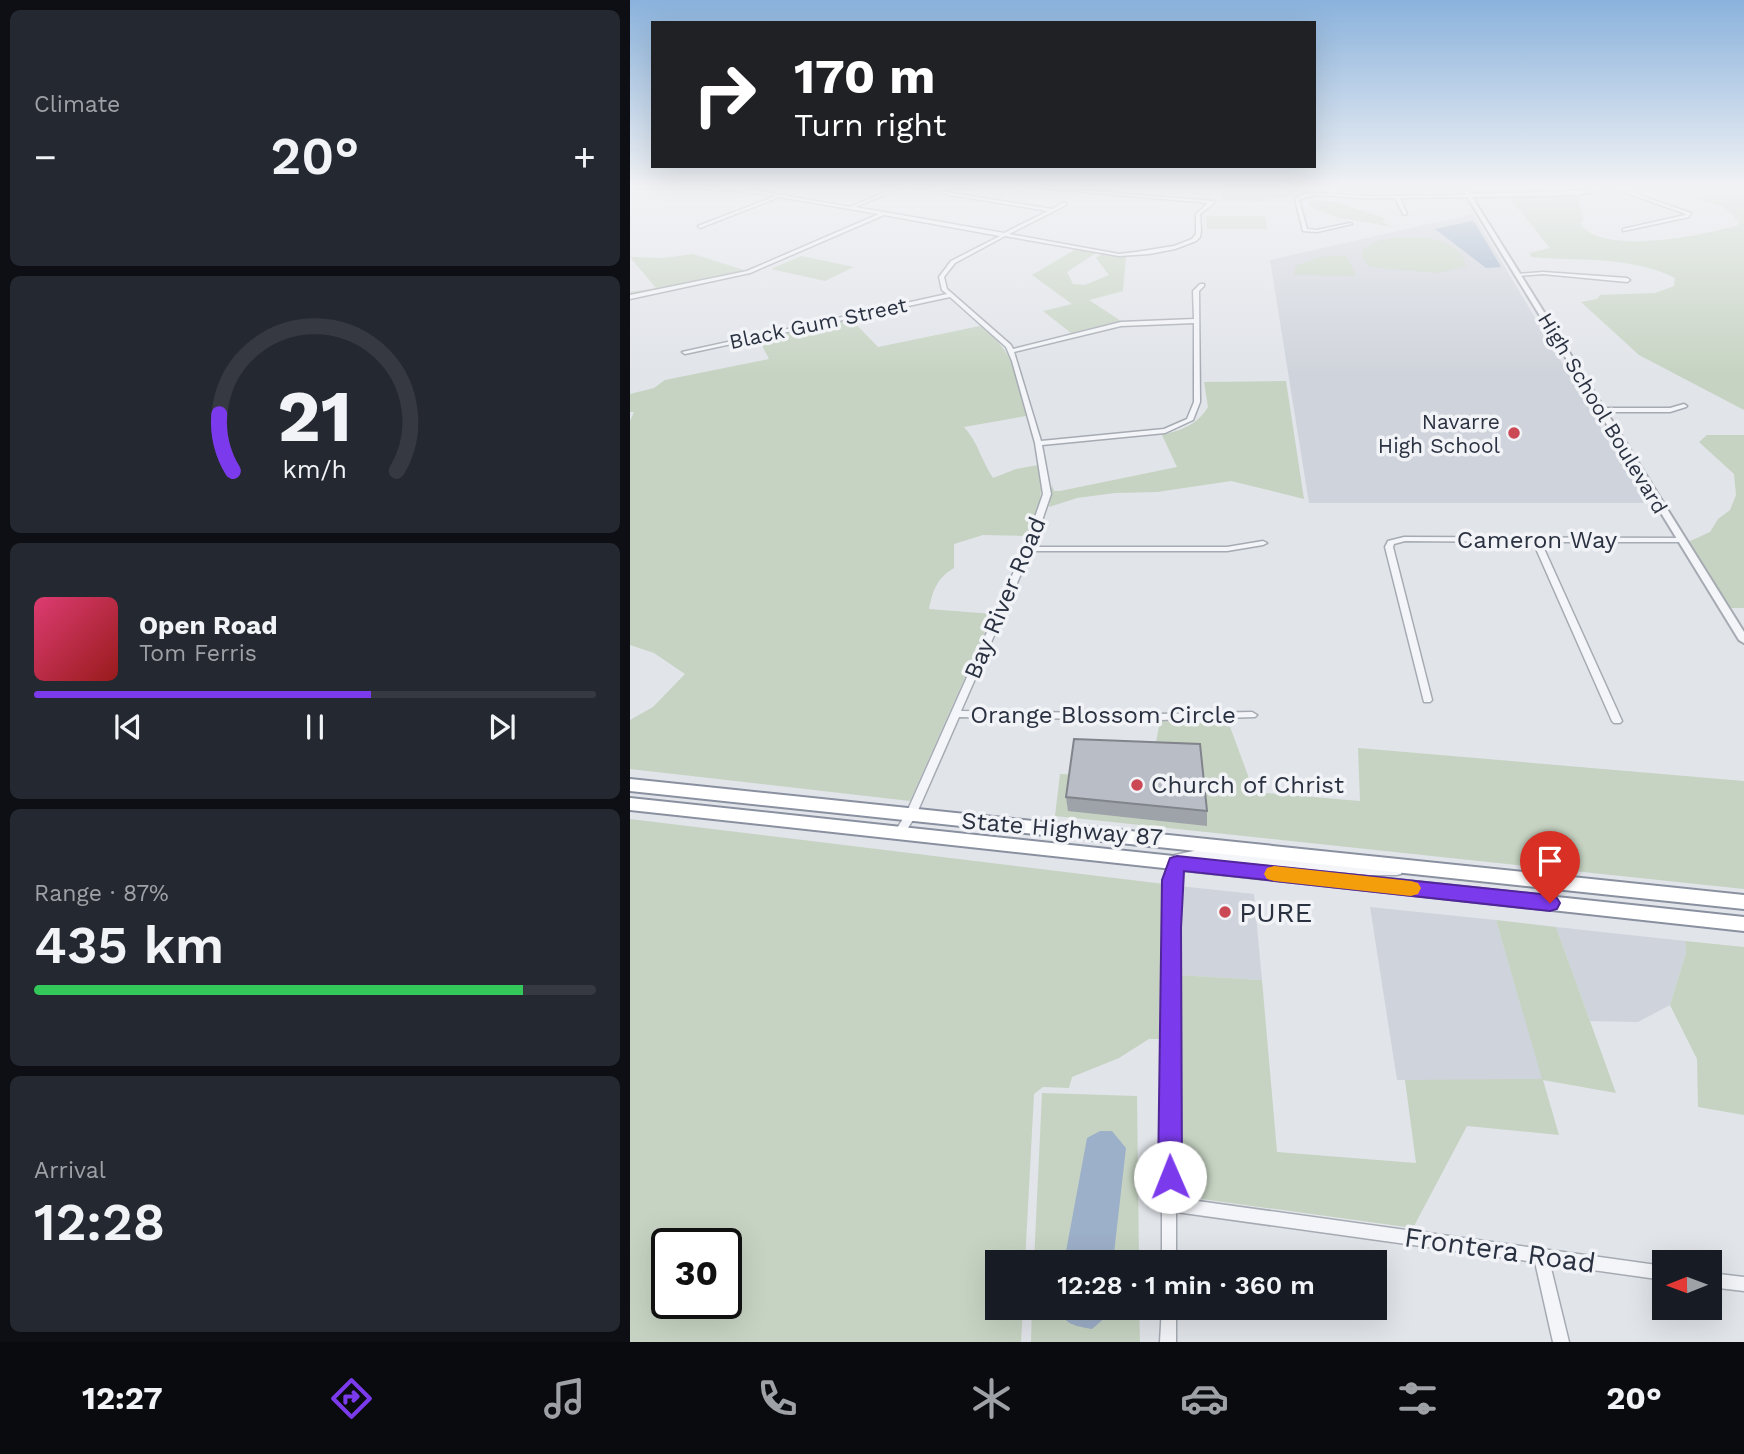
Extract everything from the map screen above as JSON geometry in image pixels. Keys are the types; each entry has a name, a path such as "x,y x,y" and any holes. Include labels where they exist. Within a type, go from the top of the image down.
{"highway":[{"name":"State Highway 87","path":"630,785 1159,838 1744,902"},
{"path":"630,804 1744,924"}],"street":[{"path":"630,297 748,272 800,250"},
{"path":"976,250 944,270 942,284 1011,351 1121,324 1195,321"},
{"path":"1082,250 1110,255 1132,255 1156,250"},
{"name":"High School Boulevard","path":"1502,250 1744,640"},
{"path":"1518,275 1543,273 1627,280"},
{"path":"1038,443 1166,431 1190,421 1197,402 1196,291 1202,285"},
{"name":"Black Gum Street","path":"684,352 951,295"},
{"name":"Bay River Road","path":"899,833 911,815 1028,549 1047,494 1038,443 1011,351"},
{"path":"1602,410 1670,410 1684,407"},
{"name":"Cameron Way","path":"1427,700 1389,547 1393,542 1404,539 1681,540"},
{"path":"1536,540 1617,721"},
{"path":"1028,549 1227,549 1262,543"},
{"name":"Orange Blossom Circle","path":"955,714 1158,717 1252,715"},
{"path":"1169,1250 1172,880 1179,858 1198,854 1369,871 1449,871"},
{"name":"Frontera Road","path":"1170,1204 1652,1271"},
{"path":"1541,1256 1561,1342"},
{"path":"1722,1281 1744,1284"},
{"path":"1168,1342 1169,1320"}],"shaded area":[{"path":"1316,250 1494,250 1646,503 1309,503 1270,260"},
{"path":"1179,886 1254,894 1262,980 1178,975"},
{"path":"1370,907 1496,920 1543,1080 1397,1080"},
{"path":"1556,927 1685,941 1686,953 1670,1005 1638,1022 1590,1021"}],"green space":[{"path":"1075,250 1096,253 1067,272 1073,284 1085,285 1109,275 1096,258 1102,254 1126,256 1123,291 1089,300 1121,321 1071,333 1043,311 1072,304 1032,275"},
{"path":"1364,250 1456,250 1466,266 1438,273 1370,267 1363,259"},
{"path":"1543,250 1744,250 1744,410 1639,355 1581,302 1597,299 1600,295 1655,293 1674,286 1675,278 1641,266 1531,257 1530,253"},
{"path":"693,254 744,270 706,281 630,296 630,292 656,288 630,257 663,258"},
{"path":"1346,255 1356,276 1294,275 1295,266 1320,257"},
{"path":"801,256 854,267 825,281 771,269"},
{"path":"850,318 878,347 980,326 1008,356 1026,416 964,427 993,478 1016,469 1038,465 1040,476 1040,501 1027,536 983,535 954,544 954,568 943,576 934,590 929,609 993,614 910,801 630,769 630,720 653,707 685,674 654,653 630,645 630,421 634,412 630,412 630,394 654,388 665,380 769,359 758,338"},
{"path":"1286,381 1304,499 1231,481 1157,492 1115,493 1077,498 1049,507 1052,485 1054,491 1060,491 1177,467 1162,435 1188,426 1204,413 1208,407 1204,382"},
{"path":"1707,435 1744,435 1744,608 1729,608 1688,542 1710,532 1718,519 1730,510 1736,495 1734,474 1699,442"},
{"path":"1160,721 1229,724 1254,792 1360,801 1358,748 1744,781 1744,889 1055,816 1060,774 1149,778"},
{"path":"630,819 1164,884 1160,1039 1149,1039 1119,1058 1072,1077 1069,1088 1043,1087 1034,1094 1026,1250 985,1250 985,1320 1022,1320 1021,1342 630,1342"},
{"path":"1496,920 1556,927 1616,1093 1543,1080 1559,1135 1467,1126 1413,1228 1180,1196 1178,975 1262,980 1277,1152 1416,1163 1405,1080 1542,1079"},
{"path":"1685,941 1744,947 1744,1115 1698,1107 1697,1059 1670,1005 1686,953"},
{"path":"1042,1093 1137,1096 1139,1250 1035,1250"},
{"path":"1032,1320 1139,1320 1140,1342 1031,1342"}],"water":[{"path":"1462,250 1491,250 1501,267 1486,268"},
{"path":"1100,1131 1112,1131 1126,1148 1114,1250 1066,1250 1087,1138"},
{"path":"1066,1320 1102,1320 1092,1329"}],"building":[{"name":"Church of Christ","path":"1074,739 1200,744 1207,811 1066,797"}],"slow traffic":[{"path":"1274,874 1411,888"}],"place":[{"name":"Navarre High School","path":"1514,433"},
{"name":"Church of Christ","path":"1137,785"},
{"name":"PURE","path":"1225,912"}],"route":[{"path":"1170,1177 1168,1071 1172,880 1177,863 1550,903"}]}
